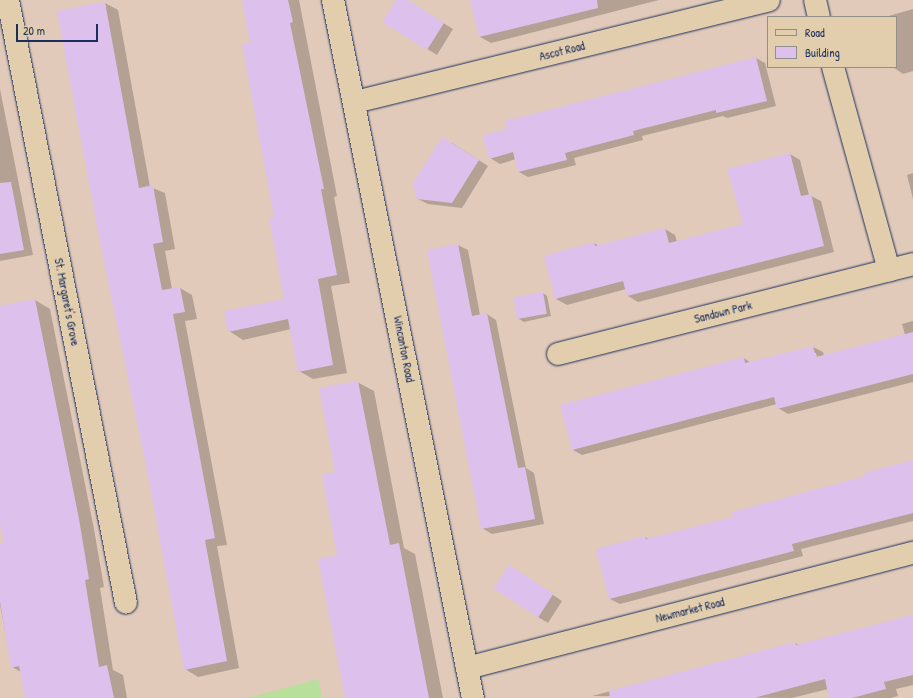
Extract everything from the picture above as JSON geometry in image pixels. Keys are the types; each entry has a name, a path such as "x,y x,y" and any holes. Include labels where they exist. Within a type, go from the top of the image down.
{"street":[{"name":"St. Margaret's Grove","path":"8,0 126,604"},
{"name":"Wincanton Road","path":"333,0 355,102 474,698"},
{"name":"Ascot Road","path":"355,102 769,0"},
{"path":"815,0 819,16"},
{"path":"833,68 889,270"},
{"name":"Sandown Park","path":"558,354 913,264"},
{"name":"Newmarket Road","path":"468,668 913,553"}],"green space":[{"path":"318,679 322,698 248,698"}],"building":[{"path":"242,0 288,0 293,22 290,23 324,189 321,189 337,275 318,279 333,365 298,372 288,319 228,332 224,311 284,299 269,218 274,217 242,44 250,43"},
{"path":"396,0 408,0 444,23 427,50 382,22"},
{"path":"470,0 597,0 598,8 479,37"},
{"path":"105,2 139,188 153,185 163,242 153,244 162,290 180,287 185,312 173,314 215,538 205,540 227,661 184,670 147,470 101,247 57,11"},
{"path":"756,57 767,101 716,113 716,110 633,131 634,135 565,153 567,160 518,172 513,152 489,159 483,135 507,129 505,121"},
{"path":"442,137 479,160 452,203 417,199 413,183"},
{"path":"790,153 801,196 811,194 824,246 627,296 623,281 555,299 544,256 594,242 595,246 665,228 669,243 743,224 727,169"},
{"path":"11,182 24,250 0,254 0,183"},
{"path":"458,244 472,316 487,313 518,468 525,467 535,519 481,529 427,250"},
{"path":"543,292 547,314 517,319 513,297"},
{"path":"35,299 79,519 89,579 85,580 99,667 107,665 114,698 25,698 19,666 11,668 0,602 0,544 4,543 0,524 0,306"},
{"path":"913,332 913,374 777,409 774,397 572,450 560,405 744,357 745,363 813,346 816,357"},
{"path":"358,381 390,545 399,543 429,698 345,698 318,559 337,555 322,475 335,472 319,388"},
{"path":"913,460 913,513 792,544 794,551 609,599 596,549 645,536 646,539 733,517 732,512 865,476 864,473"},
{"path":"509,565 553,594 538,617 494,588"},
{"path":"913,615 913,675 884,682 886,689 852,698 829,698 825,679 754,698 610,698 609,691 795,642 796,645"}]}
